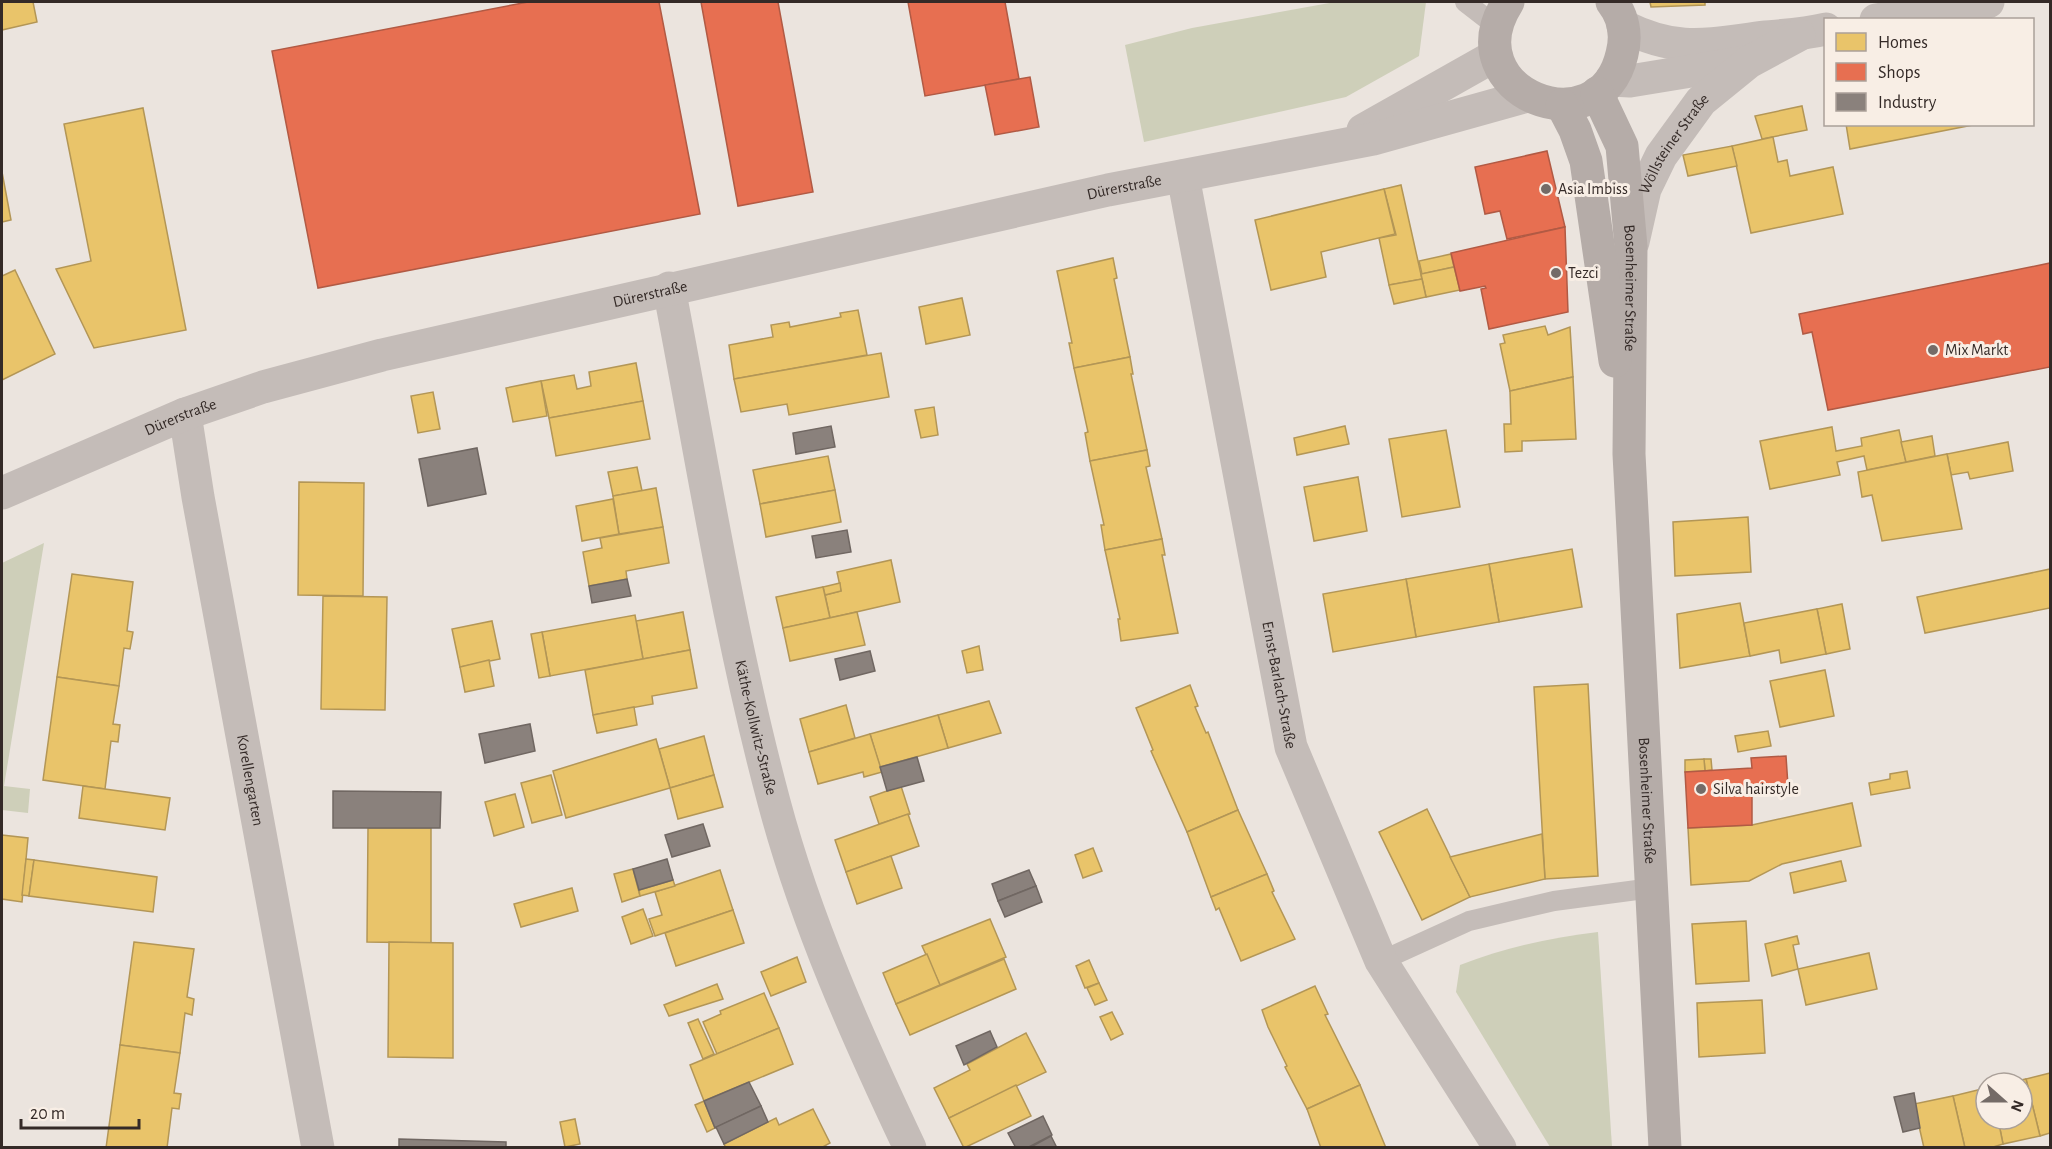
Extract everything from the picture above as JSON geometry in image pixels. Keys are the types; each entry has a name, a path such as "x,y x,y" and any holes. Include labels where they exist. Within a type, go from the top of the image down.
{"street":[{"path":"1888,18 1988,2"},
{"path":"1500,28 1503,71 1527,96 1544,103 1562,105 1580,101 1604,86 1620,63 1624,45 1617,14"},
{"name":"Wöllsteiner Straße","path":"1617,14 1660,42 1697,46 1812,32"},
{"name":"Dürerstraße","path":"1314,150 1371,127 1500,28"},
{"name":"Wöllsteiner Straße","path":"1631,247 1645,189 1661,156 1701,101 1749,62 1812,32"},
{"name":"Wöllsteiner Straße","path":"1604,86 1749,62"},
{"name":"Bosenheimer Straße","path":"1604,86 1622,146 1631,247 1629,454 1665,1148"},
{"name":"Dürerstraße","path":"2,493 185,414 263,387 382,355 1108,190 1430,125 1527,96"},
{"name":"Bosenheimer Straße","path":"1562,105 1575,130 1586,161 1629,454"},
{"name":"Ernst-Barlach-Straße","path":"1183,176 1291,747 1380,961 1500,1148"},
{"name":"Käthe-Kollwitz-Straße","path":"669,288 749,697 775,804 812,920 866,1056 910,1148"},
{"name":"Korellengarten","path":"185,414 198,497 318,1148"}],"lane":[{"path":"1465,2 1500,28"},
{"path":"1380,961 1469,921 1554,901 1653,888"}],"green space":[{"path":"1335,2 1426,2 1419,56 1346,97 1144,142 1125,45 1192,28"},
{"path":"44,543 4,786 30,789 28,813 2,810 2,563"},
{"path":"1598,932 1612,1147 1550,1147 1456,992 1460,965 1528,944"}],"building: Homes":[{"path":"2,2 33,2 37,22 2,30"},
{"path":"1650,2 1705,2 1705,5 1651,7"},
{"path":"1802,106 1807,130 1762,139 1755,116"},
{"path":"143,108 186,330 94,348 56,269 91,261 64,124"},
{"path":"1846,126 1968,126 1850,149"},
{"path":"1773,137 1778,162 1787,160 1790,176 1833,167 1843,214 1751,233 1732,146"},
{"path":"1732,146 1737,166 1688,176 1683,155"},
{"path":"2,172 11,220 2,222"},
{"path":"1401,185 1422,279 1389,285 1379,238 1396,235 1384,189"},
{"path":"1384,189 1395,234 1321,252 1326,277 1271,290 1255,220"},
{"path":"1451,254 1454,267 1422,274 1419,261"},
{"path":"1113,258 1117,278 1114,279 1130,357 1074,368 1069,343 1072,343 1057,271"},
{"path":"1454,267 1460,290 1426,297 1421,274"},
{"path":"15,270 55,354 2,380 2,276"},
{"path":"1422,279 1426,297 1394,304 1389,285"},
{"path":"962,298 970,335 926,344 919,307"},
{"path":"858,310 867,355 734,379 729,345 773,337 771,325 789,322 790,327 841,317 840,313"},
{"path":"1545,326 1548,335 1570,327 1573,377 1510,391 1500,344 1505,343 1503,335"},
{"path":"881,353 889,397 789,415 787,404 741,412 734,379"},
{"path":"1130,357 1133,374 1131,374 1147,450 1090,461 1085,433 1088,432 1074,368"},
{"path":"636,363 643,401 549,418 541,381 574,375 577,389 591,386 589,372"},
{"path":"1573,377 1576,439 1522,441 1522,451 1505,452 1504,424 1511,424 1510,391"},
{"path":"541,381 547,416 513,422 506,388"},
{"path":"433,392 440,429 418,433 411,396"},
{"path":"643,401 650,439 556,456 549,418"},
{"path":"934,407 938,435 921,438 915,410"},
{"path":"1345,426 1349,444 1297,455 1294,438"},
{"path":"1832,427 1836,451 1862,446 1861,438 1899,430 1906,462 1867,470 1864,456 1837,462 1840,475 1770,489 1760,441"},
{"path":"1446,430 1460,507 1402,517 1389,439"},
{"path":"1932,436 1935,456 1906,462 1901,442"},
{"path":"2008,442 2013,471 1970,479 1968,472 1951,475 1947,454"},
{"path":"1147,450 1150,466 1146,467 1162,539 1105,550 1101,525 1104,525 1090,461"},
{"path":"1947,454 1962,529 1882,541 1872,495 1862,497 1858,472"},
{"path":"828,456 835,490 760,504 753,470"},
{"path":"637,467 642,491 613,496 608,472"},
{"path":"1358,477 1367,531 1314,541 1304,487"},
{"path":"299,482 364,483 363,596 298,595"},
{"path":"656,488 663,527 619,534 613,496"},
{"path":"835,490 841,522 766,537 760,504"},
{"path":"613,499 619,534 582,541 576,506"},
{"path":"1748,517 1751,572 1675,576 1673,522"},
{"path":"663,527 669,563 626,571 627,579 589,586 583,552 602,548 600,538"},
{"path":"1162,539 1165,555 1162,555 1178,633 1121,641 1118,619 1120,619 1105,550"},
{"path":"1572,549 1582,607 1499,622 1489,564"},
{"path":"891,560 900,602 830,618 825,595 841,591 837,572"},
{"path":"1489,564 1499,622 1416,637 1406,579"},
{"path":"2050,569 2050,608 1925,633 1917,597"},
{"path":"72,574 133,582 127,631 133,632 130,649 124,648 119,686 57,677"},
{"path":"1406,579 1416,637 1333,652 1323,594"},
{"path":"840,583 841,591 825,595 823,587"},
{"path":"823,587 830,618 783,628 776,597"},
{"path":"323,596 387,597 385,710 321,709"},
{"path":"1740,603 1750,656 1680,668 1677,614"},
{"path":"1842,604 1850,649 1826,654 1817,609"},
{"path":"1817,609 1826,654 1781,663 1779,650 1750,656 1744,623"},
{"path":"683,612 690,650 643,659 636,621"},
{"path":"857,612 865,645 790,661 783,628"},
{"path":"635,615 643,659 550,676 542,632"},
{"path":"492,621 500,659 460,667 452,629"},
{"path":"542,632 550,676 539,678 531,634"},
{"path":"979,646 983,670 967,673 962,651"},
{"path":"690,650 697,688 652,696 653,704 593,715 585,670"},
{"path":"489,660 494,686 465,692 460,667"},
{"path":"1825,670 1834,716 1780,727 1770,681"},
{"path":"57,677 119,686 113,724 120,725 118,742 111,741 105,789 43,780"},
{"path":"1588,684 1598,876 1545,879 1534,687"},
{"path":"1190,685 1198,706 1195,707 1206,733 1208,732 1238,810 1187,832 1151,751 1153,750 1136,708"},
{"path":"989,701 1001,733 948,748 938,715"},
{"path":"846,705 855,738 809,752 800,719"},
{"path":"634,707 637,725 597,733 593,715"},
{"path":"938,715 948,748 880,767 870,734"},
{"path":"1768,731 1771,746 1738,752 1735,736"},
{"path":"870,734 882,772 864,777 863,772 818,784 809,752"},
{"path":"704,736 714,775 670,788 659,749"},
{"path":"656,739 670,788 566,818 553,771"},
{"path":"1704,759 1711,759 1712,770 1705,771"},
{"path":"1704,759 1705,771 1685,772 1685,760"},
{"path":"1907,771 1910,788 1871,795 1869,783 1890,779 1890,774"},
{"path":"551,775 562,815 532,823 521,783"},
{"path":"714,775 723,807 678,819 670,788"},
{"path":"83,786 170,798 165,830 79,818"},
{"path":"901,786 910,814 879,824 870,797"},
{"path":"515,794 524,827 494,836 485,802"},
{"path":"1852,803 1861,846 1782,864 1749,881 1691,885 1688,828 1752,825"},
{"path":"1427,809 1470,897 1422,920 1379,832"},
{"path":"1238,810 1267,874 1211,897 1187,832"},
{"path":"908,814 919,846 846,872 835,840"},
{"path":"368,828 431,828 431,943 367,942"},
{"path":"1542,834 1545,879 1470,897 1450,857"},
{"path":"2,835 28,838 22,902 2,899"},
{"path":"1093,848 1102,871 1083,878 1075,855"},
{"path":"891,856 902,888 857,904 846,872"},
{"path":"26,859 34,860 29,896 22,895"},
{"path":"34,860 157,877 153,912 29,896"},
{"path":"1841,861 1846,881 1794,893 1790,873"},
{"path":"633,869 640,896 622,902 614,874"},
{"path":"720,870 733,910 655,936 649,919 662,915 655,892"},
{"path":"1267,874 1274,891 1272,892 1295,939 1241,961 1219,908 1216,910 1211,897"},
{"path":"673,880 675,886 640,896 639,890"},
{"path":"572,888 578,911 521,927 514,904"},
{"path":"643,909 653,936 631,944 622,917"},
{"path":"733,910 744,943 676,966 665,933"},
{"path":"990,919 1006,957 940,985 922,946"},
{"path":"1746,921 1749,981 1696,984 1692,924"},
{"path":"1797,936 1799,944 1793,945 1798,969 1772,976 1765,944"},
{"path":"134,942 194,949 187,997 194,999 192,1015 185,1013 180,1053 120,1045"},
{"path":"389,942 453,943 453,1058 388,1057"},
{"path":"1869,953 1877,989 1806,1005 1798,969"},
{"path":"927,954 940,985 896,1004 883,973"},
{"path":"797,957 806,982 771,996 761,972"},
{"path":"1004,959 1016,989 910,1035 896,1004"},
{"path":"1089,960 1099,983 1085,988 1076,966"},
{"path":"1099,983 1107,1000 1095,1005 1087,988"},
{"path":"717,984 723,999 669,1016 664,1005"},
{"path":"1315,986 1328,1014 1325,1015 1360,1085 1307,1109 1285,1067 1287,1066 1262,1010"},
{"path":"764,993 779,1028 717,1054 703,1022 721,1014 720,1011"},
{"path":"1762,1000 1765,1053 1699,1057 1697,1003"},
{"path":"1112,1012 1123,1034 1111,1040 1100,1017"},
{"path":"698,1019 714,1054 703,1059 688,1023"},
{"path":"779,1028 793,1064 704,1101 690,1065"},
{"path":"1026,1033 1046,1072 949,1118 934,1088 970,1070 967,1064"},
{"path":"120,1045 180,1053 174,1093 181,1094 179,1109 172,1108 167,1148 106,1148"},
{"path":"2050,1073 2050,1133 2040,1136 2034,1112 2034,1077"},
{"path":"1016,1085 1031,1116 964,1148 949,1118"},
{"path":"1360,1085 1386,1148 1321,1148 1307,1109"},
{"path":"1974,1091 1974,1131 2000,1131 2003,1144 1990,1148 1965,1148 1953,1096"},
{"path":"1953,1096 1965,1148 1924,1148 1914,1104"},
{"path":"704,1101 715,1128 707,1132 695,1105"},
{"path":"813,1109 830,1143 821,1148 726,1148 724,1144 776,1118 779,1125"},
{"path":"2034,1112 2040,1136 2003,1144 2000,1131 2034,1131"},
{"path":"575,1119 580,1144 565,1147 560,1122"}],"building: Shops":[{"path":"528,2 659,2 700,214 318,288 272,51"},
{"path":"701,2 778,2 813,192 738,206"},
{"path":"908,2 1005,2 1019,79 925,96"},
{"path":"1030,77 1039,127 995,135 985,85"},
{"path":"1547,151 1565,227 1507,239 1500,211 1485,214 1475,167"},
{"path":"1565,227 1568,312 1489,329 1481,289 1486,288 1485,286 1460,291 1451,253"},
{"name":"Mix Markt","path":"2050,263 2050,367 1828,410 1812,332 1803,334 1799,314"},
{"path":"1786,756 1788,786 1752,788 1752,825 1688,828 1685,772 1752,768 1751,758"}],"building: Industry":[{"path":"831,426 835,447 796,454 793,433"},
{"path":"477,448 486,494 428,506 419,459"},
{"path":"847,530 851,552 816,558 812,536"},
{"path":"627,579 631,596 592,603 589,586"},
{"path":"870,651 875,671 840,680 835,659"},
{"path":"530,724 535,751 485,763 479,734"},
{"path":"917,757 924,781 887,791 880,767"},
{"path":"333,791 441,792 440,828 333,828"},
{"path":"703,824 710,846 672,857 665,835"},
{"path":"667,859 673,880 639,890 633,869"},
{"path":"1029,870 1036,886 998,901 992,884"},
{"path":"1036,886 1042,902 1005,917 998,901"},
{"path":"990,1031 997,1047 964,1065 956,1046"},
{"path":"749,1082 761,1106 715,1128 704,1101"},
{"path":"1914,1093 1920,1128 1903,1132 1894,1097"},
{"path":"761,1106 768,1122 724,1144 716,1127"},
{"path":"1043,1116 1052,1135 1027,1148 1016,1148 1008,1133"},
{"path":"1051,1136 1057,1148 1029,1148"},
{"path":"399,1139 506,1142 506,1148 399,1148"}],"place":[{"name":"Asia Imbiss","path":"1546,189"},
{"name":"Tezci","path":"1556,273"},
{"name":"Mix Markt","path":"1933,350"},
{"name":"Silva hairstyle","path":"1701,789"}]}
